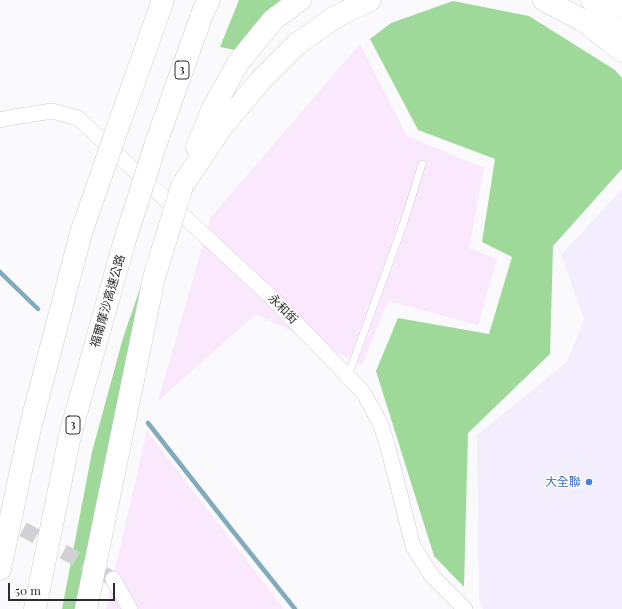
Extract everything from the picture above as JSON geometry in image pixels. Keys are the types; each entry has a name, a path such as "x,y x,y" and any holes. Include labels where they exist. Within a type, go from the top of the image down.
{"highway":[{"path":"0,569 30,428 81,233 163,0"},
{"name":"福爾摩沙高速公路","path":"35,609 70,435 124,244 157,140 200,20 209,0"},
{"path":"86,609 154,278 182,186 213,108 238,63 273,20 300,0"},
{"path":"182,186 221,128 261,80 296,45 335,17 370,0"},
{"path":"544,0 584,21 622,51"},
{"path":"592,0 622,33"},
{"path":"614,0 622,5"}],"street":[{"name":"永和街","path":"0,120 52,111 78,118 271,297 348,376 363,392 381,425 413,546 431,575 465,609"},
{"path":"113,579 130,609"}],"lane":[{"path":"348,376 398,237 422,164"}],"shaded area":[{"path":"360,44 407,136 484,168 469,248 497,259 478,325 388,301 362,365 256,314 158,401 211,217"},
{"name":"大全聯","path":"622,189 622,609 483,609 479,599 477,435 567,362 584,319 561,255"},
{"path":"147,431 284,609 106,609"}],"green space":[{"path":"239,0 287,0 240,51 220,47"},
{"path":"453,1 529,16 615,70 622,78 622,169 553,246 550,354 468,433 464,587 434,556 376,371 398,318 489,334 512,257 482,242 495,159 418,130 370,39 391,23"},
{"path":"158,236 75,609 62,609 92,452 123,338"}],"waterway":[{"path":"0,272 38,309"},
{"path":"148,423 295,609"}],"tunnel":[{"path":"3,518 113,579"}],"place":[{"name":"大全聯","path":"589,482"}]}
